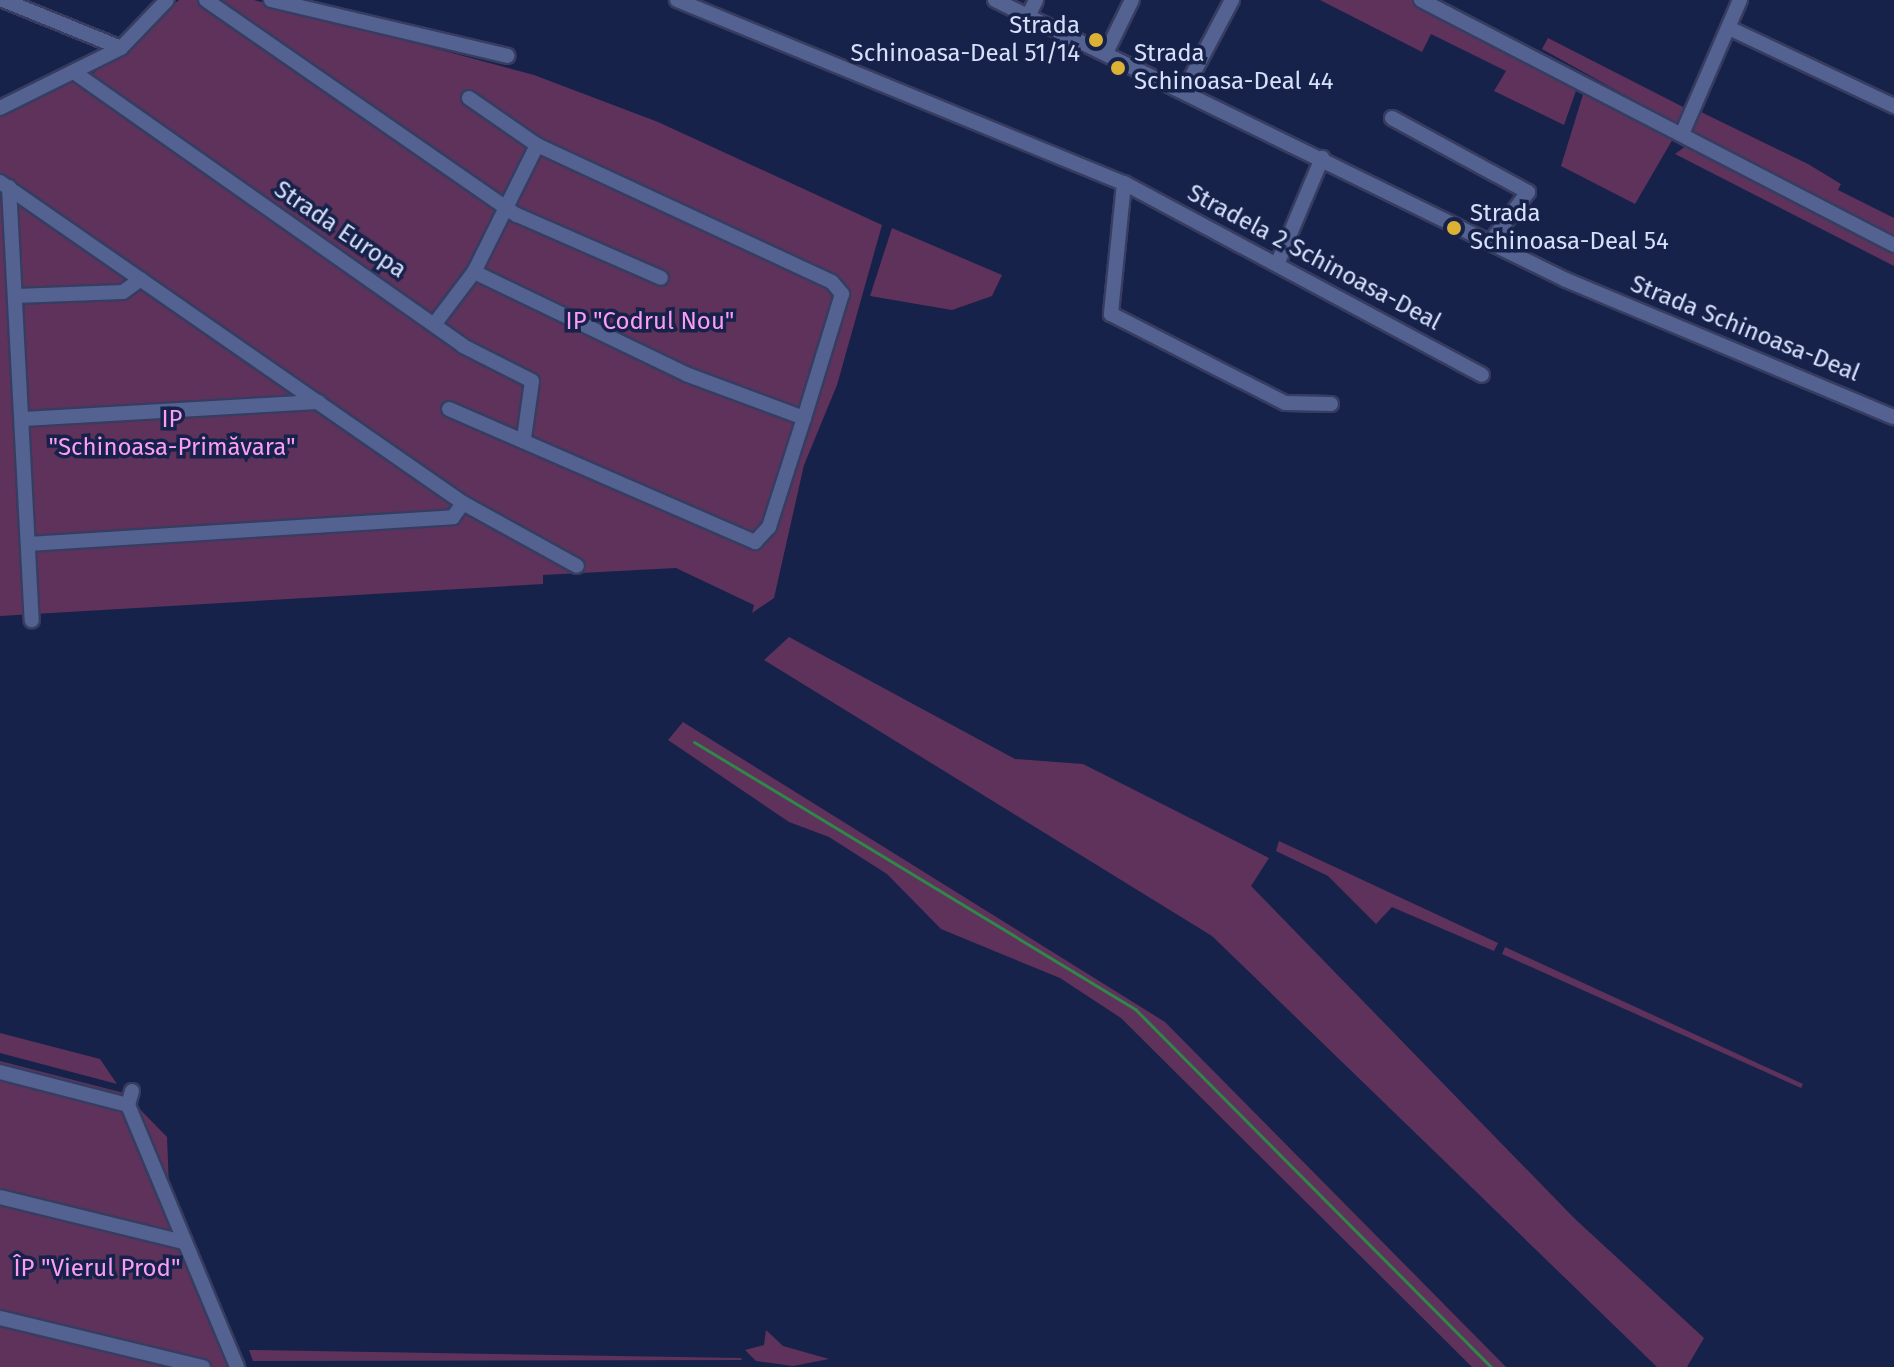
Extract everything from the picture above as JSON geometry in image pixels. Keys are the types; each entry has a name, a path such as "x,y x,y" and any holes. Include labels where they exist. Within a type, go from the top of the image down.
{"street":[{"path":"3,0 121,48"},
{"path":"0,108 78,75 121,48 167,0"},
{"path":"206,0 506,207 661,278"},
{"path":"271,0 507,56"},
{"name":"Stradela 2 Schinoasa-Deal","path":"677,0 1124,183 1279,260 1482,375"},
{"name":"Strada Schinoasa-Deal","path":"995,0 1492,240 1566,280 1894,417"},
{"path":"1028,16 1036,0"},
{"path":"1106,53 1132,0"},
{"path":"1184,91 1232,0"},
{"path":"1421,0 1894,245"},
{"path":"1682,134 1729,28 1737,1"},
{"path":"1729,28 1894,106"},
{"name":"Strada Europa","path":"78,75 436,322 463,346 532,381 524,438"},
{"path":"449,409 524,438 761,541 804,418 842,294 837,285 537,145 469,98"},
{"path":"1392,118 1528,192 1492,240"},
{"path":"436,322 474,272 537,145"},
{"path":"1279,260 1322,158"},
{"path":"1124,183 1111,314 1285,403 1331,404"},
{"path":"5,184 463,503 577,566"},
{"path":"5,184 15,296 32,620"},
{"path":"474,272 686,374 804,418"},
{"path":"15,296 123,292 141,279"},
{"path":"22,419 319,402"},
{"path":"28,544 453,517 463,503"},
{"path":"0,1072 130,1098 183,1242 237,1367"},
{"path":"0,1197 183,1242"},
{"path":"0,1318 203,1367"}],"green space":[{"path":"179,0 254,0 534,75 658,122 882,225 837,385 804,465 774,598 752,613 754,605 676,568 543,575 543,584 0,616 0,114 95,72"},
{"path":"1320,0 1412,0 1578,85 1564,125 1494,91 1506,71 1431,34 1422,52"},
{"path":"1548,38 1687,109 1684,119 1675,123 1542,49"},
{"path":"1585,88 1674,137 1635,204 1561,166"},
{"path":"1699,111 1808,164 1841,184 1838,190 1894,218 1894,236 1690,132"},
{"path":"1686,146 1894,250 1894,266 1675,154"},
{"path":"892,228 1002,275 992,296 952,310 870,296"},
{"path":"789,637 1015,759 1083,764 1269,858 1251,886 1574,1218 1704,1338 1687,1367 1657,1367 1212,936 764,660"},
{"path":"683,722 1165,1022 1506,1367 1472,1367 1121,1018 1060,978 941,929 887,874 829,837 789,822 668,740"},
{"path":"1279,841 1498,943 1494,951 1392,907 1376,924 1328,876 1276,851"},
{"path":"1505,947 1803,1084 1801,1088 1502,954"},
{"path":"0,1033 100,1059 117,1084 0,1053"},
{"name":"ÎP \"Vierul Prod\"","path":"0,1061 124,1093 167,1137 169,1187 244,1367 0,1367"},
{"path":"766,1330 783,1346 829,1359 793,1366 756,1361 745,1350 764,1345"},
{"path":"249,1350 741,1358 742,1360 253,1361"}],"waterway":[{"path":"694,742 1135,1009 1491,1367"}],"place":[{"name":"Strada Schinoasa-Deal 51/14","path":"1096,40"},
{"name":"Strada Schinoasa-Deal 44","path":"1118,68"},
{"name":"Strada Schinoasa-Deal 54","path":"1454,228"}],"park label":[{"name":"IP \"Codrul Nou\"","path":"650,322"},
{"name":"IP \"Schinoasa-Primăvara\"","path":"172,434"}]}
